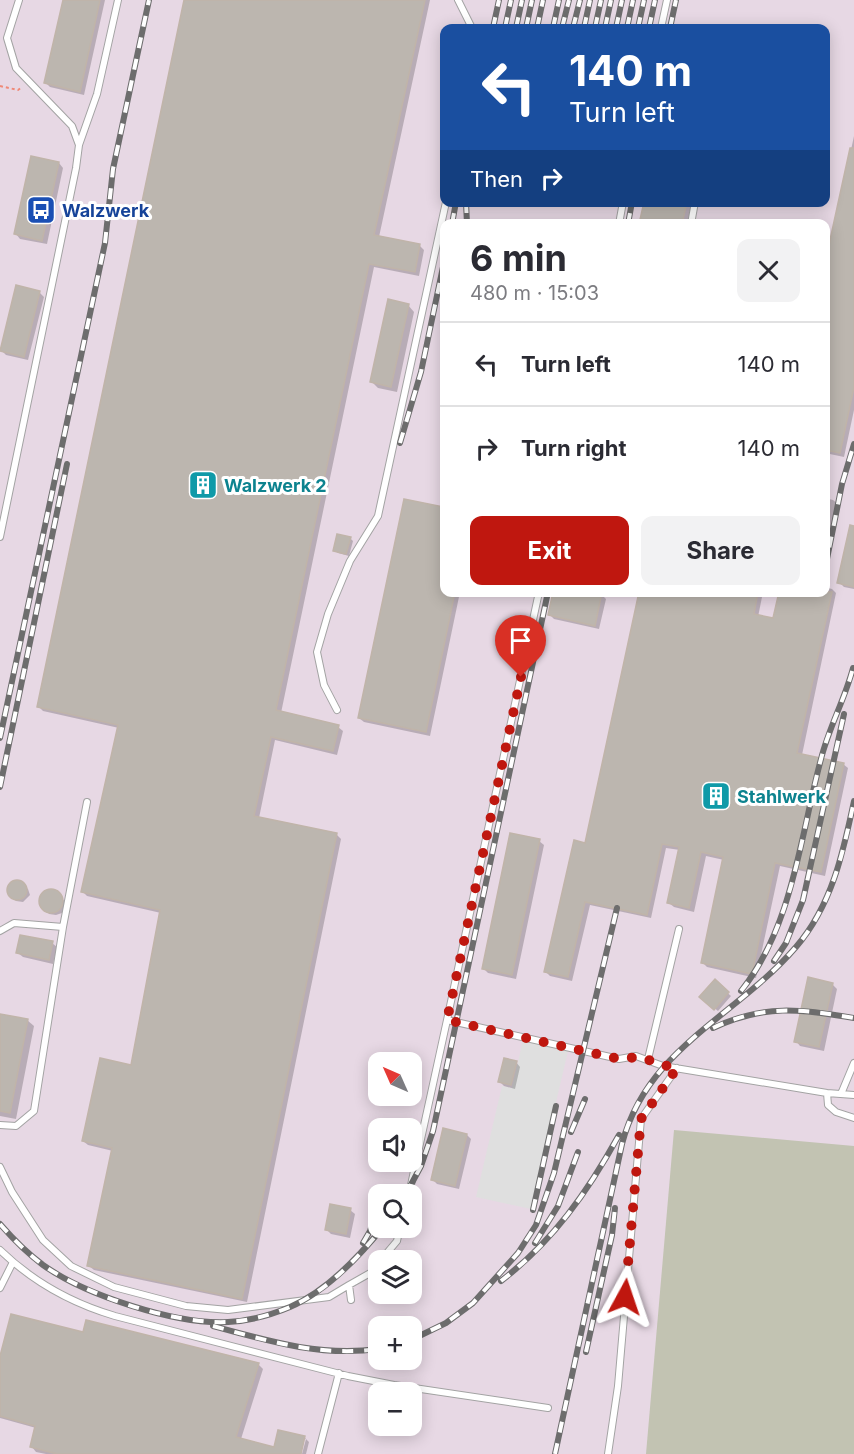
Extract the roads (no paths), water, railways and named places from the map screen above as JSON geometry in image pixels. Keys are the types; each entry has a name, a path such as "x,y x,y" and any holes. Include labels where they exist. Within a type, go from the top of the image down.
{"lane":[{"path":"19,0 7,39 16,68 72,126 79,145"},
{"path":"0,537 79,145 97,94 118,0"},
{"path":"458,0 470,24"},
{"path":"662,24 667,0"},
{"path":"338,710 324,685 317,652 328,614 350,561 378,516 440,230"},
{"path":"411,1184 538,597"},
{"path":"0,1125 16,1126 33,1111 63,927 87,802"},
{"path":"0,931 14,922 63,927"},
{"path":"648,1059 679,929"},
{"path":"447,1020 619,1059 636,1056 663,1066 827,1093 854,1095"},
{"path":"841,1094 854,1063"},
{"path":"608,1454 618,1386 641,1119 677,1068"},
{"path":"827,1093 828,1104 836,1112 854,1118"},
{"path":"0,1167 12,1192 44,1239 71,1266 114,1287 186,1306 228,1310 329,1297 368,1274"},
{"path":"0,1250 56,1293 89,1308 339,1373 394,1385 548,1408"},
{"path":"0,1288 13,1262"},
{"path":"349,1285 351,1300"},
{"path":"318,1454 339,1373"}],"railway":[{"path":"0,738 105,243 113,169 149,0"},
{"path":"494,24 499,0"},
{"path":"506,24 511,0"},
{"path":"517,24 522,0"},
{"path":"527,24 532,0"},
{"path":"538,24 543,0"},
{"path":"554,24 559,0"},
{"path":"563,24 569,0"},
{"path":"574,24 580,0"},
{"path":"585,24 590,0"},
{"path":"596,24 601,0"},
{"path":"606,24 611,0"},
{"path":"617,24 622,0"},
{"path":"628,24 633,0"},
{"path":"639,24 644,0"},
{"path":"650,24 655,0"},
{"path":"671,24 676,0"},
{"path":"453,219 455,207"},
{"path":"466,207 467,219"},
{"path":"629,219 631,207"},
{"path":"400,443 421,372 440,281"},
{"path":"830,544 842,484 854,444"},
{"path":"0,787 67,464"},
{"path":"411,1184 421,1166 433,1131 547,597"},
{"path":"741,991 759,966 784,910 824,747 853,668"},
{"path":"774,961 786,943 803,900 844,714"},
{"path":"555,1454 622,1144 634,1111 651,1083 672,1058 772,972 808,931 819,914 834,878 854,801"},
{"path":"422,1335 446,1323 473,1303 518,1253 536,1225 554,1173 617,908"},
{"path":"713,1028 732,1020 766,1012 817,1012 854,1018"},
{"path":"571,1132 585,1099"},
{"path":"533,1210 556,1106"},
{"path":"501,1281 520,1266 568,1215 619,1135"},
{"path":"535,1243 558,1206 578,1152"},
{"path":"586,1352 612,1235 615,1208"},
{"path":"0,1224 31,1256 82,1287 132,1306 183,1319 207,1322 228,1322 268,1315 304,1300 341,1273 373,1238"},
{"path":"363,1243 368,1234"},
{"path":"213,1326 295,1346 336,1351 368,1350"}],"place":[{"name":"Walzwerk","path":"41,210"},
{"name":"Walzwerk 2","path":"203,485"},
{"name":"Stahlwerk","path":"716,796"}]}
